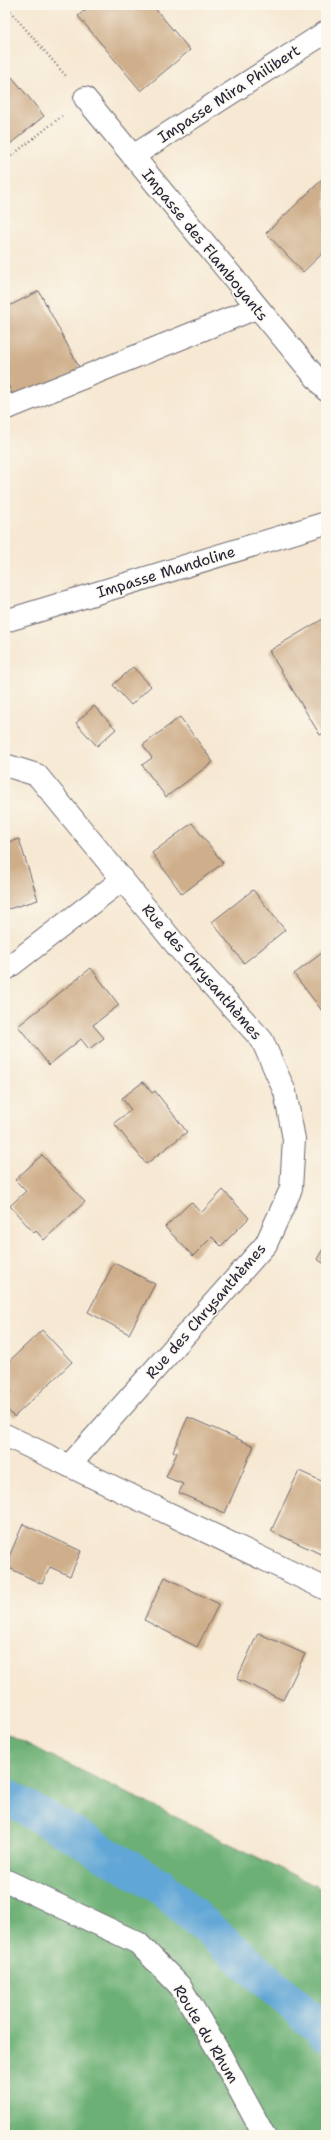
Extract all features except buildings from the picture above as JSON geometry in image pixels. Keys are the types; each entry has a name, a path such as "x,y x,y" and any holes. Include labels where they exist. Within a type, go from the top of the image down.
{"street":[{"name":"Impasse Mira Philibert","path":"133,156 326,32"},
{"name":"Impasse des Flamboyants","path":"86,98 256,308 326,390"},
{"path":"5,403 10,407 256,308"},
{"name":"Impasse Mandoline","path":"5,621 326,523"},
{"name":"Rue des Chrysanthèmes","path":"5,765 37,775 181,951 262,1040 285,1092 294,1138 291,1189 266,1244 69,1466"},
{"path":"5,970 123,879"},
{"path":"5,1435 326,1589"},
{"name":"Route du Rhum","path":"5,1880 138,1944 180,1986 219,2052 264,2135"}],"path":[{"path":"5,5 86,98 5,161"}],"green space":[{"path":"5,1733 326,1891 326,2135 5,2135"}],"waterway":[{"path":"5,1795 160,1886 326,2033"}]}
